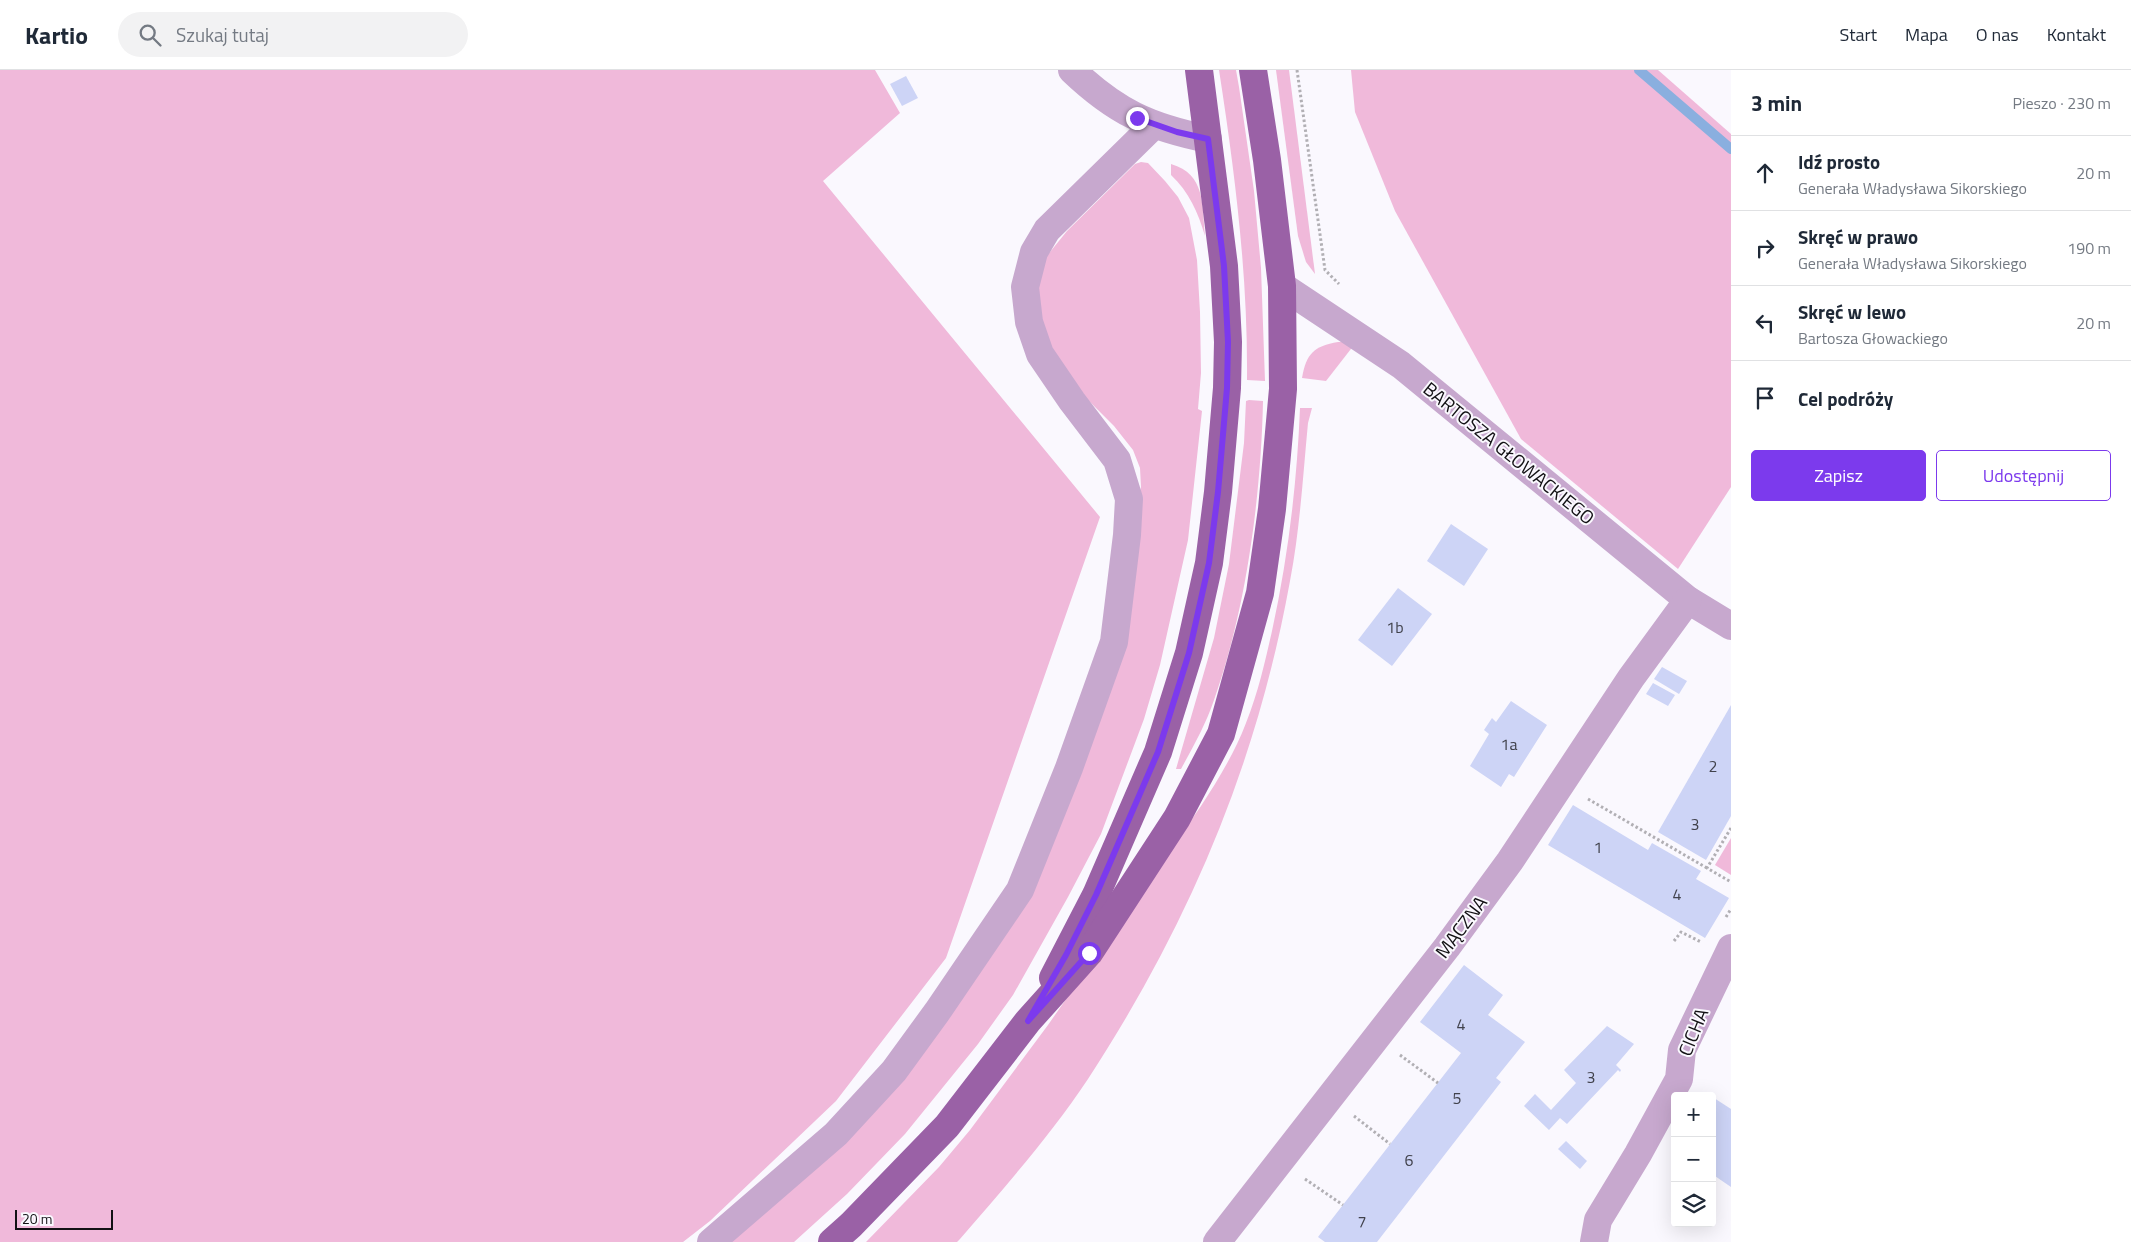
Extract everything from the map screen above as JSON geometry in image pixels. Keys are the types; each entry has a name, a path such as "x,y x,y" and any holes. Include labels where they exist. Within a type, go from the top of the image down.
{"main road":[{"path":"1028,1021 1066,955 1096,895 1158,752 1189,653 1209,563 1218,492 1227,388 1228,342 1224,266 1199,70"},
{"path":"832,1242 851,1225 947,1126 1028,1021 1089,953 1177,818 1221,734 1260,593 1272,509 1283,389 1282,286 1267,160 1253,70"}],"street":[{"path":"1072,70 1091,88 1117,106 1154,125 1208,139"},
{"path":"711,1242 836,1134 894,1071 937,1012 1020,890 1069,768 1114,642 1128,535 1129,499 1117,460 1072,401 1040,354 1029,322 1025,286 1034,252 1047,230 1154,125"},
{"name":"BARTOSZA GŁOWACKIEGO","path":"1282,286 1401,365 1688,600 1731,626"},
{"name":"MĄCZNA","path":"1217,1242 1446,947 1510,861 1630,678 1688,600"},
{"name":"CICHA","path":"1596,1231 1679,1079 1682,1050 1731,948"}],"path":[{"path":"1296,70 1325,270 1341,286"},
{"path":"1731,828 1706,868 1731,882"},
{"path":"1399,1054 1438,1083"},
{"path":"1353,1115 1390,1144"},
{"path":"1304,1178 1343,1205"}],"shaded area":[{"path":"0,70 875,70 900,113 823,181 1100,517 946,958 836,1101 710,1221 683,1242 0,1242"},
{"path":"1219,70 1236,70 1239,87 1254,191 1261,268 1265,381 1247,380 1243,263"},
{"path":"1276,70 1289,70 1315,274 1306,262 1298,236"},
{"path":"1351,70 1658,70 1731,134 1731,487 1678,569 1521,439 1395,211 1355,112"},
{"path":"1141,162 1148,163 1165,181 1178,197 1189,218 1197,260 1201,373 1198,409 1202,411 1188,540 1160,665 1144,719 1101,834 1013,995 978,1044 905,1134 847,1194 794,1242 718,1242 925,1041 1080,750 1141,487 1140,468 1133,450 1114,426 1070,382 1042,336 1036,281 1046,257 1067,231 1135,164"},
{"path":"1171,164 1191,175 1196,183 1202,203 1205,236 1192,203 1183,188 1171,175"},
{"path":"1347,342 1354,345 1326,381 1302,378 1306,363 1312,352 1323,346"},
{"path":"1246,401 1263,401 1262,438 1255,514 1243,591 1235,629 1211,709 1181,769 1176,769 1214,638 1229,564 1244,443"},
{"path":"1300,408 1312,408 1308,423 1296,542 1276,649 1259,714 1238,778 1188,902 1158,962 1088,1079 1058,1121 957,1242 866,1242 939,1167 970,1130 1048,1025 1201,806 1220,776 1242,734 1258,689 1283,576 1297,464"},
{"path":"1731,838 1731,875 1715,865"}],"building":[{"path":"906,76 918,98 902,106 890,84"},
{"path":"1451,524 1488,549 1464,586 1427,561"},
{"path":"1398,588 1432,614 1392,666 1358,640"},
{"path":"1662,667 1687,681 1679,694 1654,679"},
{"path":"1653,683 1675,695 1668,706 1646,694"},
{"path":"1511,701 1547,725 1514,777 1509,774 1501,787 1470,766 1489,734 1484,730 1492,718 1496,722"},
{"path":"1731,705 1731,816 1706,860 1658,832"},
{"path":"1573,805 1648,850 1652,843 1701,871 1696,879 1729,898 1705,938 1548,845"},
{"path":"1464,965 1503,995 1488,1015 1525,1042 1496,1078 1501,1082 1377,1242 1325,1242 1318,1237 1461,1053 1420,1022"},
{"path":"1607,1026 1634,1044 1616,1065 1621,1070 1620,1072 1618,1070 1567,1124 1560,1118 1549,1130 1524,1106 1535,1094 1551,1110 1576,1083 1564,1070"},
{"path":"1716,1099 1731,1109 1731,1187 1716,1177"},
{"path":"1566,1141 1587,1161 1580,1169 1558,1149"}],"waterway":[{"path":"1639,70 1731,149"}],"route":[{"path":"1089,953 1028,1021 1066,955 1096,895 1158,752 1189,653 1209,563 1218,492 1227,388 1228,342 1224,266 1208,139 1177,132 1137,118"}]}
